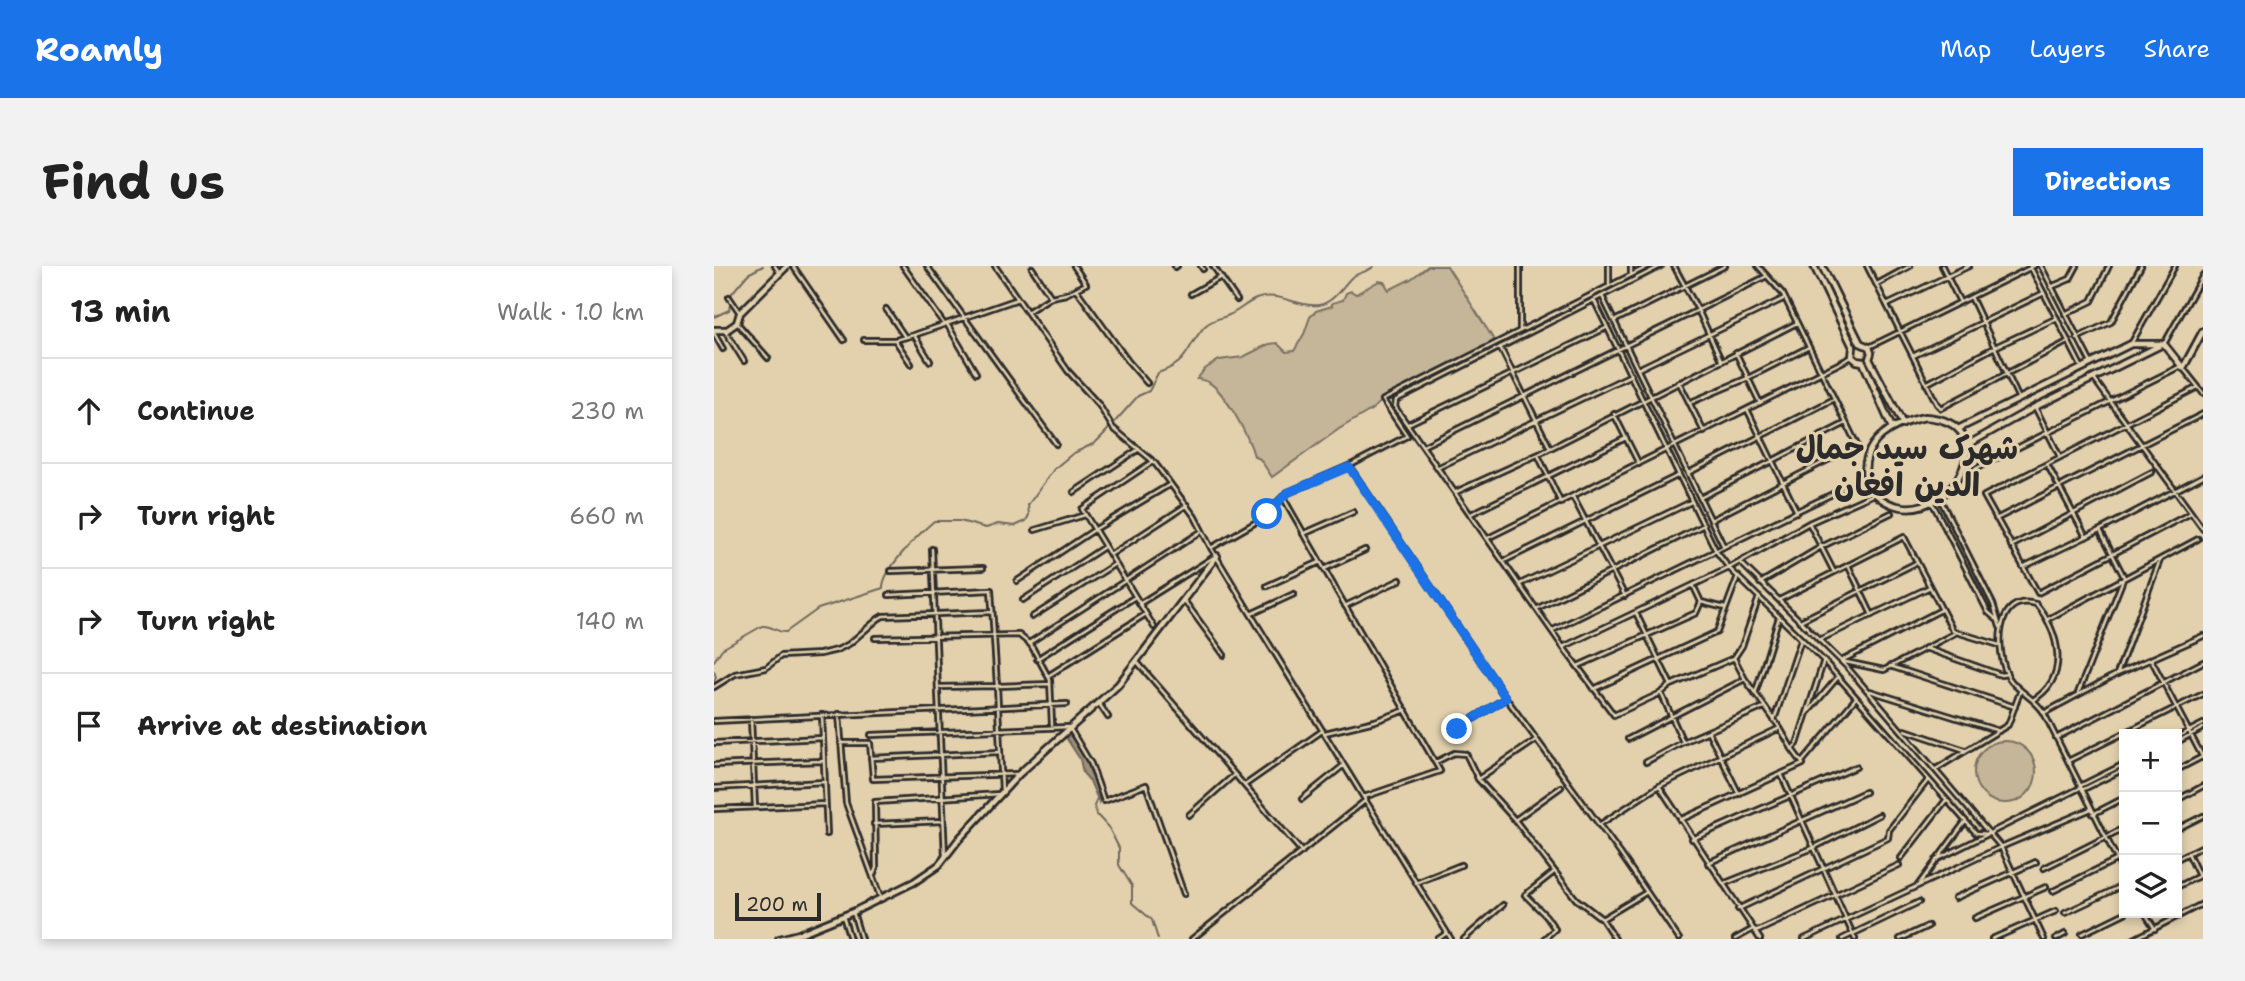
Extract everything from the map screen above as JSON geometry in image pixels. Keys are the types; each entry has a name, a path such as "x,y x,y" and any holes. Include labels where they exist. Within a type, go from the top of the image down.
{"street":[{"path":"775,266 779,272"},
{"path":"723,349 714,332 727,330 737,323 740,313 787,266"},
{"path":"793,266 844,341"},
{"path":"903,266 945,323 976,373"},
{"path":"927,266 1056,444"},
{"path":"995,266 1068,370 1099,405 1111,426 1152,462 1187,505 1210,548 1451,939"},
{"path":"1027,312 1051,297 1086,284 1074,266"},
{"path":"1213,266 1237,300"},
{"path":"1520,266 1520,330"},
{"path":"1609,266 1609,286"},
{"path":"1631,266 1631,275"},
{"path":"1210,548 1258,521 1282,496 1349,467 1407,436 1382,400 1649,266"},
{"path":"1661,266 1396,400 1395,407 1563,647 1614,715 1661,694 1671,685 1734,658 1742,646 1759,597"},
{"path":"1674,266 1721,360"},
{"path":"1614,321 1725,266"},
{"path":"1711,520 1857,445 1785,298 1758,266"},
{"path":"1814,266 1853,347 1852,357"},
{"path":"1822,266 1860,343 1869,347 1871,353 1866,360 1857,361 1852,357"},
{"path":"1867,266 1926,384 1941,408 2069,341"},
{"path":"1877,284 1910,266"},
{"path":"1942,266 1960,302"},
{"path":"1887,305 1969,266"},
{"path":"2040,266 2091,363"},
{"path":"2051,287 2070,279 2077,266"},
{"path":"2065,314 2092,301 2109,266"},
{"path":"2077,338 2110,322 2141,266"},
{"path":"2131,344 2175,266"},
{"path":"1869,347 2031,267 2082,368"},
{"path":"1032,268 1051,297"},
{"path":"1967,445 2035,407 2164,344 2203,275"},
{"path":"1423,446 1766,276"},
{"path":"1191,294 1221,277"},
{"path":"1076,289 1147,383"},
{"path":"1913,356 2044,293"},
{"path":"1602,296 1724,547"},
{"path":"1971,297 2019,399"},
{"path":"1637,369 1785,298"},
{"path":"864,340 895,340 914,335 1018,299"},
{"path":"1594,300 1716,551 1729,568 1824,661 1976,833 1989,834"},
{"path":"730,301 740,313"},
{"path":"886,309 905,337"},
{"path":"1926,384 2057,318"},
{"path":"737,323 768,358"},
{"path":"1456,492 1550,448 1797,323"},
{"path":"1408,424 1608,327"},
{"path":"724,329 744,361"},
{"path":"1975,469 2182,367 2203,331"},
{"path":"914,335 930,361"},
{"path":"895,340 911,364"},
{"path":"1853,347 1860,343"},
{"path":"1957,429 2131,344 2164,344"},
{"path":"2164,344 2203,393"},
{"path":"1500,347 1550,448"},
{"path":"1689,403 1748,378 1809,347"},
{"path":"1736,353 1760,404"},
{"path":"1488,538 1852,357"},
{"path":"1866,360 1903,424"},
{"path":"1866,360 1892,428"},
{"path":"1437,468 1631,375"},
{"path":"2094,379 2203,529"},
{"path":"1679,382 1704,432"},
{"path":"2036,604 2038,593 1984,496 2198,387"},
{"path":"1688,473 1834,398"},
{"path":"2035,407 2060,457"},
{"path":"1748,410 1797,512"},
{"path":"1614,414 1639,464"},
{"path":"1996,519 2203,414"},
{"path":"1925,417 1936,418 1957,429 1967,445 1963,472 1942,495 1902,507 1889,504 1874,494 1866,476 1868,454 1872,446 1892,428 1903,424 1925,417"},
{"path":"1700,498 1846,423"},
{"path":"1471,514 1626,438"},
{"path":"1074,492 1139,449"},
{"path":"1537,454 1560,503"},
{"path":"1152,462 1082,509 1154,627"},
{"path":"2047,464 2087,537"},
{"path":"1349,467 1535,740 1679,939"},
{"path":"2011,546 2152,472"},
{"path":"1504,561 1679,475"},
{"path":"1553,630 1866,476"},
{"path":"2023,567 2087,537 2203,476"},
{"path":"1017,580 1170,485"},
{"path":"1563,647 1729,568 1809,523 1874,494"},
{"path":"1942,495 1942,503 1993,604 2000,627 2000,645 2007,674 2020,691 2033,700 2044,713 2118,859 2053,891"},
{"path":"1192,939 1365,799 1440,771 1282,496"},
{"path":"1573,497 1625,596"},
{"path":"1521,584 1692,501"},
{"path":"1929,501 1988,612 1997,620"},
{"path":"1109,555 1187,505"},
{"path":"1303,534 1353,512"},
{"path":"1760,583 1821,547 1891,513"},
{"path":"2038,593 2191,513"},
{"path":"1035,530 1085,515"},
{"path":"1809,523 1834,572"},
{"path":"1538,608 1704,525"},
{"path":"2078,693 2124,577 2100,530"},
{"path":"1029,643 1202,531"},
{"path":"1779,600 1904,537 1952,631 2000,645"},
{"path":"2048,619 2198,539"},
{"path":"1023,600 1104,547"},
{"path":"932,549 945,859"},
{"path":"1324,569 1365,550"},
{"path":"779,939 799,936 853,912 914,882 939,865 959,839 1019,774 1118,685 1217,556"},
{"path":"1139,604 1217,556"},
{"path":"2117,674 2160,560"},
{"path":"1267,586 1320,562"},
{"path":"1740,562 1841,661 2001,847 2044,939"},
{"path":"1800,621 1917,563"},
{"path":"1032,617 1115,564"},
{"path":"1848,565 1872,615"},
{"path":"891,571 983,568"},
{"path":"1594,690 1717,632 1738,576"},
{"path":"1345,606 1400,580"},
{"path":"1578,666 1696,613 1701,602 1693,585"},
{"path":"1819,640 1930,587"},
{"path":"890,595 991,590 999,708 1001,793"},
{"path":"1251,614 1294,594"},
{"path":"1037,659 1135,597"},
{"path":"1183,599 1224,655"},
{"path":"1701,602 1726,608"},
{"path":"2000,627 2010,609 2029,602 2036,604 2048,619 2054,634 2058,661 2051,685 2033,700"},
{"path":"1841,661 1942,610"},
{"path":"714,687 735,674 766,668 781,656 820,654 837,650 849,644 883,617 992,612"},
{"path":"1636,613 1671,685"},
{"path":"1048,676 1146,614"},
{"path":"1755,694 1779,617"},
{"path":"1841,661 1884,670 1957,632"},
{"path":"875,638 1019,635 1029,643 1048,676 1052,727"},
{"path":"2044,713 2117,674 2203,636"},
{"path":"1774,720 1802,639"},
{"path":"1925,649 2001,675 2007,674"},
{"path":"1734,658 1745,679 1802,762"},
{"path":"2151,659 2203,757 2182,768"},
{"path":"1792,750 1797,744 1824,661"},
{"path":"2056,738 2203,662"},
{"path":"1138,663 1302,852"},
{"path":"1890,666 2015,707"},
{"path":"1807,713 1838,677"},
{"path":"1628,739 1745,679"},
{"path":"938,687 1050,684"},
{"path":"1867,690 1998,731"},
{"path":"1936,769 2010,723 2020,691"},
{"path":"1661,694 1683,742"},
{"path":"2068,761 2203,694"},
{"path":"1457,729 1506,698"},
{"path":"1680,820 1803,764 1856,698"},
{"path":"1098,702 1108,717"},
{"path":"714,721 1067,705"},
{"path":"1646,762 1683,742 1764,707"},
{"path":"1244,786 1323,732 1375,721 1406,710"},
{"path":"839,714 846,803 881,899"},
{"path":"822,715 827,834"},
{"path":"751,719 755,807"},
{"path":"2182,737 2203,726"},
{"path":"871,736 1069,727"},
{"path":"1069,727 1091,764 1104,801 1146,785 1184,894"},
{"path":"1599,825 1659,786 1780,728"},
{"path":"1902,729 1967,750"},
{"path":"1708,731 1739,794"},
{"path":"714,743 823,738"},
{"path":"1478,779 1535,740"},
{"path":"841,743 870,743 873,779 1019,774"},
{"path":"871,758 1000,752"},
{"path":"1436,762 1458,752 1466,754 1478,779 1515,820 1576,899 1602,919 1615,939"},
{"path":"714,765 824,761"},
{"path":"1302,799 1344,765"},
{"path":"1692,839 1856,767"},
{"path":"1936,860 2119,767"},
{"path":"2081,788 2119,771"},
{"path":"1781,774 1854,937"},
{"path":"1189,815 1234,775"},
{"path":"1738,909 1888,838 1889,830 1928,779"},
{"path":"714,788 824,782"},
{"path":"1659,786 1760,939"},
{"path":"2182,797 2203,786"},
{"path":"1515,820 1561,787"},
{"path":"1708,863 1865,792"},
{"path":"873,875 876,868 875,802 1001,793"},
{"path":"1901,859 1947,800"},
{"path":"2094,814 2119,801"},
{"path":"714,809 825,804"},
{"path":"1804,939 2001,847 2091,809"},
{"path":"1723,884 1813,848 1879,815"},
{"path":"2182,826 2203,816"},
{"path":"874,824 943,821"},
{"path":"1917,887 1966,822"},
{"path":"2044,868 2119,831"},
{"path":"2182,856 2203,846"},
{"path":"2188,853 2199,876"},
{"path":"1955,898 2036,862"},
{"path":"1416,883 1461,865"},
{"path":"1735,939 1753,929 1758,931 1836,896 1899,865"},
{"path":"1544,939 1555,929 1525,895 1554,872"},
{"path":"2182,884 2203,874"},
{"path":"1975,918 2046,887"},
{"path":"2065,913 2119,887"},
{"path":"1602,919 1647,892"},
{"path":"1842,939 1854,937 1919,902"},
{"path":"2134,939 2202,904"},
{"path":"1464,939 1503,905"},
{"path":"1992,939 2056,911"},
{"path":"853,912 861,939"},
{"path":"843,916 850,939"},
{"path":"2082,934 2119,916"},
{"path":"2148,918 2155,929"},
{"path":"1900,939 1928,926"},
{"path":"1438,939 1447,933"},
{"path":"2056,939 2065,934"}],"shaded area":[{"path":"1428,266 1447,266 1496,343 1383,400 1272,477 1260,459 1254,456 1229,404 1215,387 1197,379 1205,369 1219,360 1243,357 1269,344 1277,343 1286,352 1294,351 1310,317 1316,311 1343,300 1346,293 1351,291 1356,294 1379,281 1384,282 1389,290 1411,279"},
{"path":"1068,734 1080,747 1090,765 1098,784 1099,802 1090,781 1083,773 1080,759 1065,736"},
{"path":"2005,741 2017,743 2027,750 2034,760 2034,784 2027,794 2017,801 2005,803 1993,801 1983,794 1976,784 1974,772 1976,760 1983,750 1993,743"}],"waterway":[{"path":"714,317 729,310 732,293 748,274 763,266"},
{"path":"714,661 722,649 762,626 786,632 818,609 883,588 884,580 895,562 934,521 960,521 986,528 998,524 1015,526 1026,521 1029,515 1028,505 1054,469 1072,454 1095,443 1138,396 1149,391 1158,373 1182,359 1199,334 1213,320 1264,297 1311,305 1324,304 1351,278 1374,266"},
{"path":"714,671 714,681"},
{"path":"1097,798 1094,806 1119,848 1119,865 1132,886 1132,903 1152,920 1158,939"}],"district":[{"name":"شهرک سید جمال الدین افغان","path":"1907,466"}],"route":[{"path":"1267,514 1287,493 1349,467 1506,698 1457,729"}]}
